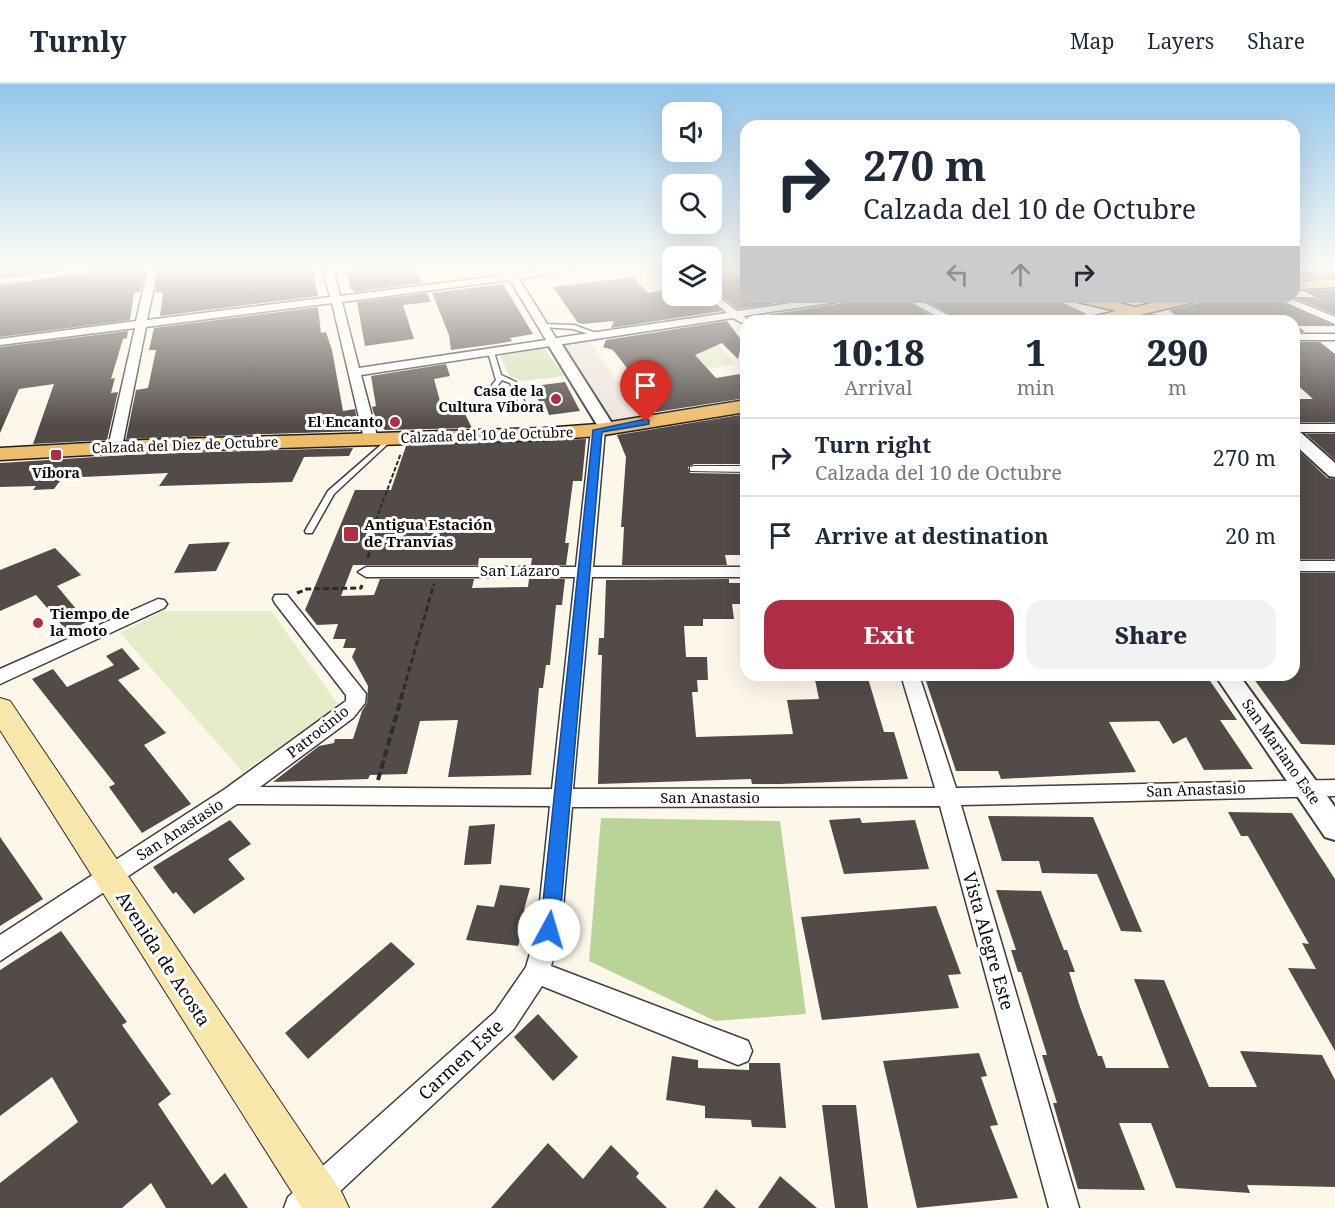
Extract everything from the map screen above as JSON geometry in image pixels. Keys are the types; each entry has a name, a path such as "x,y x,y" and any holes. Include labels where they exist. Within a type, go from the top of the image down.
{"main road":[{"name":"Calzada del 10 de Octubre","path":"389,439 602,429 740,407"},
{"name":"Calzada del Diez de Octubre","path":"0,454 115,447 389,439"},
{"name":"Avenida de Acosta","path":"0,708 109,876 314,1202"}],"street":[{"path":"115,447 143,320"},
{"path":"0,342 170,320"},
{"path":"342,320 355,372 389,439"},
{"path":"540,320 602,429"},
{"path":"355,372 602,336 729,320"},
{"path":"1300,337 1335,337"},
{"path":"1300,428 1335,428"},
{"name":"Carmen Este","path":"314,1202 504,1021 537,972 549,930 584,572 602,429"},
{"path":"1300,440 1335,472"},
{"path":"694,469 740,469"},
{"path":"1300,566 1335,566"},
{"name":"San Lázaro","path":"366,572 740,572"},
{"name":"Patrocinio","path":"233,795 346,714 355,703 356,694 281,599"},
{"path":"0,677 158,604"},
{"name":"Vista Alegre Este","path":"912,681 948,797 1064,1208"},
{"name":"San Mariano Este","path":"1231,681 1335,829"},
{"name":"San Anastasio","path":"0,949 233,795 563,798 948,797 1335,788"},
{"path":"537,972 738,1051"}],"lane":[{"path":"544,326 574,327 602,336"},
{"path":"491,352 498,376 495,385 502,403 519,406 522,403 513,382 498,376"},
{"path":"309,531 331,493 389,439"}],"path":[{"path":"281,599 307,589 361,588 377,515 389,439"},
{"path":"373,797 438,571"}],"green space":[{"path":"716,343 736,364 707,369 688,348"},
{"path":"544,349 565,376 523,381 509,376 500,355"},
{"path":"163,611 271,611 339,706 243,772 120,633"},
{"path":"601,818 780,821 806,1014 715,1021 589,961"}],"shaded area":[{"path":"587,338 646,422 607,428 554,343"}],"building":[{"path":"0,320 127,320 0,337"},
{"path":"213,320 320,320 321,333 326,332 332,350 343,411 355,409 359,431 126,439 136,390 148,388 156,350 149,350 154,328"},
{"path":"360,320 408,320 414,339 365,346"},
{"path":"443,320 525,320 533,334 510,338 512,341 451,350 449,335"},
{"path":"576,320 660,320 611,328 614,321 583,324"},
{"path":"1300,320 1323,320 1335,326 1300,326"},
{"path":"727,321 740,338 738,359 722,343 695,355 716,378 740,374 740,399 656,412 637,387 641,386 613,350 603,347 606,340"},
{"path":"128,331 127,338 123,339 111,379 115,378 111,393 118,392 107,440 33,444 54,384 19,389 0,433 0,347"},
{"path":"1300,342 1320,342 1335,354 1335,422 1300,422 1300,399 1313,399 1300,387"},
{"path":"446,364 450,376 434,379 441,405 455,405 452,413 465,414 472,428 385,430 376,421 372,407 376,406 371,376"},
{"name":"Casa de la Cultura Víbora","path":"565,382 580,411 549,415 544,401 539,402 534,386"},
{"path":"740,415 740,464 694,464 688,467 690,473 740,474 740,555 725,555 727,565 622,565 624,527 621,527 626,457 617,435"},
{"path":"1306,434 1335,434 1335,460"},
{"path":"586,439 582,481 573,481 565,543 569,543 566,565 531,565 532,558 479,558 478,565 353,565 341,596 374,595 380,579 474,579 472,588 528,587 529,579 565,579 562,605 556,605 550,665 546,665 543,688 539,688 531,775 448,777 458,720 420,721 407,774 370,775 368,779 273,782 319,746 334,743 335,739 353,739 367,703 368,686 352,657 356,648 343,648 346,639 333,639 338,624 317,625 305,610 355,490 391,490 406,446"},
{"path":"353,448 349,456 304,457 292,482 159,486 168,473 62,478 54,489 33,490 36,486 0,487 0,463 143,454"},
{"path":"1300,453 1327,478 1335,479 1335,559 1300,559"},
{"path":"230,542 216,571 174,573 189,544"},
{"path":"55,548 81,575 57,586 87,622 67,631 36,595 0,611 0,570"},
{"path":"1300,573 1335,573 1335,745 1301,744 1255,681 1300,681"},
{"path":"729,579 729,583 740,583 740,604 732,604 734,619 703,619 703,626 684,626 686,657 707,657 708,680 697,680 698,692 692,692 696,737 793,734 787,700 819,699 815,681 869,681 884,732 894,732 908,779 780,784 752,784 751,779 598,784 602,655 598,655 599,638 604,638 606,580"},
{"path":"122,648 140,669 118,680 166,733 144,745 191,804 142,833 109,787 115,784 32,679 53,669 67,687 114,665 106,656"},
{"path":"926,681 1210,681 1237,720 1220,720 1253,769 1204,770 1186,737 1173,744 1159,721 1109,722 1136,772 1001,779 998,771 956,771"},
{"path":"1228,812 1292,813 1335,879 1335,1051 1288,968 1316,969 1302,943 1309,944 1248,836 1241,836"},
{"path":"988,816 1093,817 1142,932 1121,931 1097,874 1042,873 1039,861 1002,861"},
{"path":"860,818 862,823 915,820 929,869 844,874 829,820"},
{"path":"230,820 251,844 228,859 245,879 194,914 176,892 173,894 153,867"},
{"path":"495,824 491,864 464,865 469,826"},
{"path":"0,837 43,899 0,926"},
{"path":"500,885 530,888 524,910 528,911 518,946 466,940 477,905 494,907"},
{"path":"996,890 1041,891 1064,950 1067,950 1075,972 1069,972 1080,1007 1098,1056 1102,1056 1106,1068 1169,1068 1134,979 1164,980 1209,1087 1257,1087 1240,1051 1322,1055 1335,1080 1335,1187 1247,1185 1250,1193 1176,1188 1151,1123 1119,1123 1145,1190 1078,1189 1053,1103 1057,1103 1042,1055 1047,1055 1021,972 1018,972 1011,950 1016,950"},
{"path":"936,906 961,974 948,975 959,1008 822,1020 801,917"},
{"path":"61,931 127,1022 122,1025 171,1094 158,1104 212,1185 225,1173 248,1208 166,1208 151,1183 122,1208 0,1208 0,1183 78,1122 52,1077 0,1116 0,970"},
{"path":"391,942 415,964 308,1059 285,1033"},
{"path":"538,1014 578,1057 553,1081 514,1037"},
{"path":"979,1053 987,1076 981,1077 998,1125 990,1126 1018,1198 917,1208 883,1061"},
{"path":"672,1056 698,1060 698,1068 749,1070 749,1063 780,1063 786,1128 752,1127 751,1120 705,1118 705,1106 666,1100"},
{"path":"822,1105 856,1105 868,1208 835,1208"},
{"path":"548,1143 583,1179 611,1145 639,1173 636,1177 667,1208 491,1208"},
{"path":"780,1176 817,1208 758,1208"},
{"path":"716,1189 736,1208 703,1208"}],"place":[{"name":"Casa de la Cultura Víbora","path":"556,399"},
{"name":"El Encanto","path":"395,422"},
{"name":"Víbora","path":"56,455"},
{"name":"Antigua Estación de Tranvías","path":"351,534"},
{"name":"Tiempo de la moto","path":"38,623"}],"route":[{"path":"549,930 598,430 646,422"}]}
